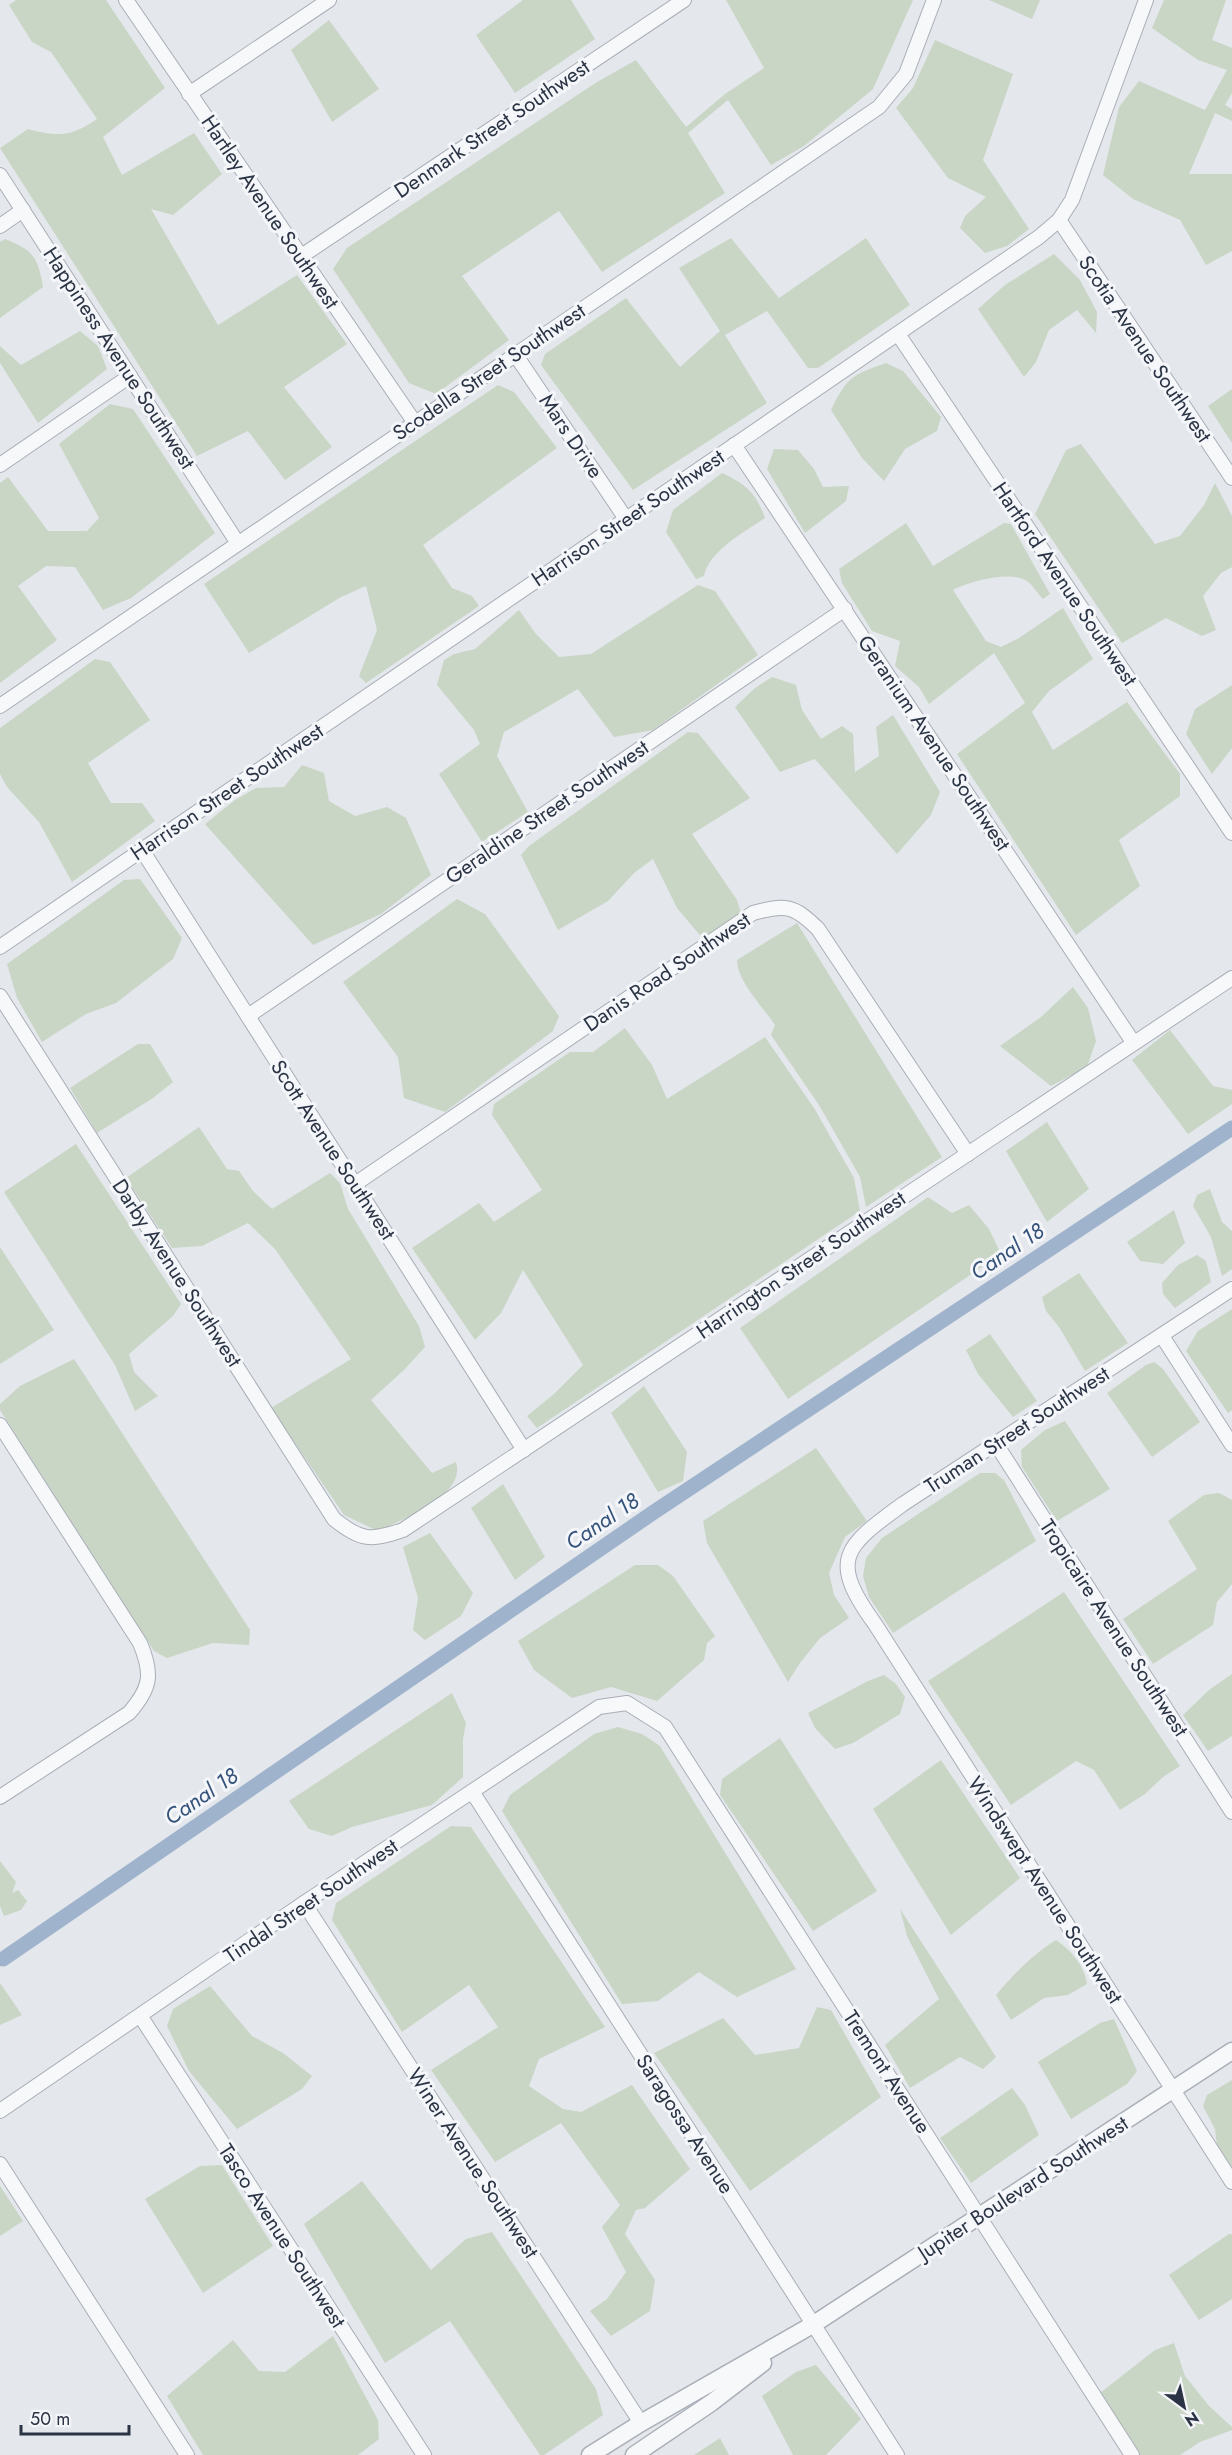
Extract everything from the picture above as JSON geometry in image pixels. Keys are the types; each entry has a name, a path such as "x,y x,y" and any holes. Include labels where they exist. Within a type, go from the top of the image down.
{"street":[{"name":"Hartley Avenue Southwest","path":"126,0 415,423"},
{"path":"189,94 329,0"},
{"name":"Denmark Street Southwest","path":"300,257 684,0"},
{"name":"Scodella Street Southwest","path":"0,706 237,542 879,107 906,74 934,0"},
{"name":"Harrison Street Southwest","path":"0,947 1039,237 1059,220 1072,200 1146,0"},
{"name":"Happiness Avenue Southwest","path":"0,175 237,542"},
{"path":"0,226 23,210"},
{"name":"Scotia Avenue Southwest","path":"1059,220 1232,478"},
{"name":"Hartford Avenue Southwest","path":"898,334 1232,833"},
{"name":"Mars Drive","path":"515,354 626,519"},
{"path":"0,465 130,376"},
{"name":"Geranium Avenue Southwest","path":"734,445 1133,1042"},
{"name":"Geraldine Street Southwest","path":"248,1016 845,609"},
{"name":"Scott Avenue Southwest","path":"142,850 524,1450"},
{"name":"Danis Road Southwest","path":"355,1184 753,913 778,906 802,913 818,929 969,1154"},
{"name":"Harrington Street Southwest","path":"365,1537 380,1538 403,1530 1232,978"},
{"name":"Darby Avenue Southwest","path":"0,996 334,1519 349,1532 365,1537"},
{"name":"Truman Street Southwest","path":"856,1599 846,1573 850,1551 864,1532 1232,1289"},
{"path":"1162,1336 1232,1444"},
{"path":"0,1425 140,1643 147,1661 148,1675 144,1696 129,1713 0,1796"},
{"name":"Tropicaire Avenue Southwest","path":"996,1444 1232,1812"},
{"name":"Windswept Avenue Southwest","path":"856,1599 875,1624 1232,2182"},
{"name":"Tindal Street Southwest","path":"0,2111 141,2017 304,1903 473,1793 599,1707 627,1703"},
{"name":"Tremont Avenue","path":"627,1703 665,1727 1132,2455"},
{"name":"Saragossa Avenue","path":"473,1793 897,2455"},
{"name":"Winer Avenue Southwest","path":"304,1903 642,2423"},
{"name":"Tasco Avenue Southwest","path":"141,2017 424,2455"},
{"name":"Jupiter Boulevard Southwest","path":"590,2455 814,2324 1232,2050"},
{"path":"0,2164 187,2455"},
{"name":"Jupiter Boulevard Southwest","path":"634,2455 711,2403 814,2324"}],"green space":[{"path":"16,0 106,0 165,88 103,137 122,175 194,133 222,174 173,215 151,209 218,325 297,275 347,344 284,387 332,447 285,480 248,431 197,456 0,148 28,129 64,134 97,119 51,52 32,42 9,5"},
{"path":"523,0 571,0 595,39 515,93 476,35"},
{"path":"726,0 913,0 873,89 804,146 771,165 728,100 688,133 725,193 602,272 559,211 462,276 509,340 436,394 409,383 333,269 347,248 597,82 636,60 686,127 725,94 764,68"},
{"path":"989,0 1040,0 1032,19"},
{"path":"1164,0 1226,0 1212,40 1232,48 1232,93 1225,105 1232,109 1232,121 1215,113 1189,174 1232,174 1232,251 1206,265 1180,220 1133,199 1103,175 1119,107 1139,81 1205,110 1227,70 1198,60 1152,28"},
{"path":"329,20 379,89 332,122 291,50"},
{"path":"935,40 1013,74 983,160 1029,229 1007,246 985,253 960,228 965,216 986,197 948,178 896,108 913,88"},
{"path":"731,238 779,298 866,238 910,305 818,368 808,368 767,311 725,335 767,403 633,490 541,365 545,354 626,298 680,367 720,331 679,268"},
{"path":"5,239 22,247 33,256 39,268 43,287 0,318 0,242"},
{"path":"1054,254 1080,280 1097,312 1096,333 1077,310 1049,330 1036,362 1024,377 978,309 1005,285"},
{"path":"80,331 98,346 107,369 38,423 0,363 0,346 21,365"},
{"path":"886,363 903,371 941,417 937,431 905,449 884,481 862,458 831,410 846,384 858,374"},
{"path":"498,385 514,392 557,448 423,545 452,588 472,596 479,606 366,683 359,676 377,630 366,586 341,597 249,653 204,584"},
{"path":"1232,389 1232,443 1208,406"},
{"path":"110,404 133,409 215,533 131,598 103,610 75,567 46,566 18,586 57,640 0,683 0,483 8,477 48,531 87,531 99,518 59,444"},
{"path":"1081,444 1155,544 1180,536 1204,505 1215,483 1232,516 1232,567 1221,573 1203,596 1216,630 1202,636 1166,618 1122,643 1035,514 1066,450"},
{"path":"774,449 798,450 814,469 823,487 849,486 846,501 805,533 767,469"},
{"path":"722,473 749,490 758,502 765,518 720,551 712,559 704,576 696,579 666,532 673,510"},
{"path":"906,523 933,566 1004,523 1011,524 1050,594 1043,599 1027,581 1011,577 979,581 953,590 986,641 1001,647 1019,638 1063,608 1093,659 1049,691 1032,712 1053,750 1127,702 1180,774 1180,796 1119,840 1140,886 1076,935 957,754 1025,703 994,653 929,704 919,687 895,666 900,641 872,631 842,583 839,569"},
{"path":"698,585 715,591 758,655 653,730 614,737 578,689 504,732 497,756 528,812 482,842 439,774 480,744 474,730 437,685 444,660 454,654 475,649 519,610 536,634 559,657 591,654"},
{"path":"95,659 110,662 150,720 88,763 111,803 142,803 155,821 72,882 39,822 7,787 0,774 0,728"},
{"path":"772,677 796,685 802,710 821,739 842,726 853,734 855,772 879,756 876,727 893,715 940,792 931,815 897,854 815,759 780,772 735,707 755,688"},
{"path":"1232,685 1232,748 1212,774 1186,734 1195,709"},
{"path":"688,732 698,733 750,798 692,834 737,900 741,913 704,940 677,908 653,859 634,873 608,901 558,930 521,855 529,846"},
{"path":"302,765 324,773 329,801 355,816 387,807 406,818 431,875 381,914 313,945 205,824 235,800 256,788 284,787"},
{"path":"140,879 182,938 173,959 116,1003 86,1014 42,1042 17,998 7,964 124,880"},
{"path":"457,899 485,914 559,1016 553,1031 445,1112 404,1098 398,1057 343,982"},
{"path":"797,923 942,1157 866,1207 860,1177 819,1105 771,1035 775,1025 746,985 738,968 737,960"},
{"path":"1073,987 1088,1008 1096,1041 1087,1067 1051,1086 1000,1046 1041,1017"},
{"path":"625,1028 652,1065 667,1099 765,1037 814,1108 854,1178 860,1211 537,1428 527,1416 554,1394 583,1365 523,1270 501,1313 475,1340 412,1248 479,1203 494,1222 542,1190 492,1115 494,1104 570,1052 593,1052"},
{"path":"1170,1030 1213,1086 1232,1090 1232,1104 1188,1134 1132,1060"},
{"path":"138,1044 150,1044 173,1082 153,1098 97,1133 70,1088"},
{"path":"1047,1122 1089,1189 1047,1222 1006,1151"},
{"path":"199,1127 227,1169 239,1171 253,1191 272,1209 330,1173 340,1183 348,1209 419,1326 425,1347 371,1400 432,1473 456,1462 457,1474 452,1486 430,1505 378,1531 344,1515 271,1408 351,1359 275,1249 248,1223 202,1246 172,1248 126,1178"},
{"path":"76,1144 181,1304 173,1316 129,1354 134,1372 158,1396 135,1411 115,1365 4,1192"},
{"path":"1210,1189 1222,1222 1232,1231 1232,1269 1222,1276 1211,1237 1193,1206 1197,1195"},
{"path":"928,1197 952,1213 969,1205 989,1229 1001,1254 788,1399 740,1328"},
{"path":"1174,1210 1185,1243 1163,1264 1140,1261 1127,1242"},
{"path":"0,1247 54,1330 0,1364"},
{"path":"1197,1255 1206,1261 1211,1282 1175,1308 1163,1294 1162,1283 1178,1265"},
{"path":"1079,1273 1128,1343 1085,1371 1059,1327 1046,1311 1042,1297"},
{"path":"1232,1309 1232,1410 1228,1413 1186,1351 1198,1331"},
{"path":"990,1334 1037,1401 1013,1417 978,1374 966,1350"},
{"path":"74,1359 250,1630 249,1645 213,1643 167,1658 154,1651 0,1410 0,1404 20,1386"},
{"path":"1154,1362 1163,1369 1200,1422 1152,1457 1107,1393 1146,1365"},
{"path":"644,1386 687,1452 683,1481 658,1492 611,1413"},
{"path":"1065,1421 1110,1489 1057,1521 1022,1467 1021,1450 1045,1430"},
{"path":"816,1448 867,1521 845,1537 829,1573 834,1595 849,1618 820,1638 788,1682 707,1543 703,1521"},
{"path":"980,1473 995,1473 1004,1480 1036,1541 893,1633 869,1597 863,1576 866,1558 882,1538"},
{"path":"503,1484 545,1557 515,1580 471,1508"},
{"path":"1219,1493 1232,1500 1232,1584 1217,1602 1213,1625 1153,1664 1123,1619 1197,1569 1168,1521 1204,1495"},
{"path":"430,1533 473,1593 461,1616 425,1640 413,1630 418,1598 403,1547"},
{"path":"635,1565 658,1565 673,1576 715,1636 707,1643 704,1660 657,1701 611,1687 572,1698 534,1670 518,1641"},
{"path":"1064,1592 1180,1766 1163,1777 1145,1794 1120,1810 1094,1770 1076,1761 1011,1805 928,1681"},
{"path":"1232,1674 1232,1736 1208,1751 1183,1715 1209,1690"},
{"path":"884,1675 896,1684 905,1697 900,1714 853,1743 835,1749 815,1728 808,1713"},
{"path":"452,1693 466,1723 463,1739 463,1777 432,1805 352,1827 332,1836 309,1829 289,1801"},
{"path":"618,1727 642,1734 660,1746 796,1969 737,1997 699,1972 658,2001 622,2004 502,1811 510,1795 594,1734"},
{"path":"780,1738 877,1891 813,1931 720,1795 722,1779"},
{"path":"941,1760 1020,1878 951,1935 873,1809"},
{"path":"451,1826 471,1827 605,2027 539,2059 529,2086 563,2109 581,2112 632,2085 690,2169 645,2208 636,2210 625,2234 655,2280 650,2311 611,2336 590,2311 607,2299 626,2272 602,2227 620,2205 561,2123 495,2162 431,2070 498,2027 469,1985 402,2032 332,1920 336,1903"},
{"path":"0,1861 16,1882 12,1893 18,1890 27,1901 21,1910 4,1916 0,1906"},
{"path":"900,1909 996,2057 983,2069 960,2057 910,2088 885,2045 939,1999 907,1936"},
{"path":"1056,1940 1076,1959 1087,1984 1068,1995 1044,1998 1011,2020 996,1995 1024,1965"},
{"path":"0,1983 22,2015 0,2025"},
{"path":"210,1986 252,2036 283,2053 312,2076 302,2089 237,2129 189,2071 167,2026 173,2009"},
{"path":"817,2007 831,2010 881,2097 750,2191 654,2053 723,2018 755,2055 799,2048"},
{"path":"1114,2019 1137,2071 1127,2084 1071,2119 1038,2062 1100,2023"},
{"path":"1232,2080 1232,2167 1217,2146 1215,2129 1203,2106 1207,2095"},
{"path":"1012,2088 1025,2105 1039,2135 971,2183 940,2138"},
{"path":"222,2165 273,2246 203,2293 145,2199 200,2166"},
{"path":"362,2181 431,2270 466,2239 492,2232 596,2389 603,2415 544,2455 540,2455 450,2321 385,2363 304,2224"},
{"path":"0,2186 23,2221 0,2236"},
{"path":"1232,2234 1232,2299 1199,2320 1169,2275"},
{"path":"333,2336 378,2420 379,2439 358,2455 203,2455 167,2396 233,2340 259,2371 285,2372"},
{"path":"1174,2343 1185,2376 1209,2406 1232,2427 1232,2430 1200,2442 1180,2455 1139,2455 1100,2393 1155,2350"},
{"path":"816,2365 861,2419 826,2455 793,2455 762,2396 796,2372"},
{"path":"720,2438 729,2455 694,2455"}],"waterway":[{"name":"Canal 18","path":"3,1959 654,1512 1232,1128"}]}
